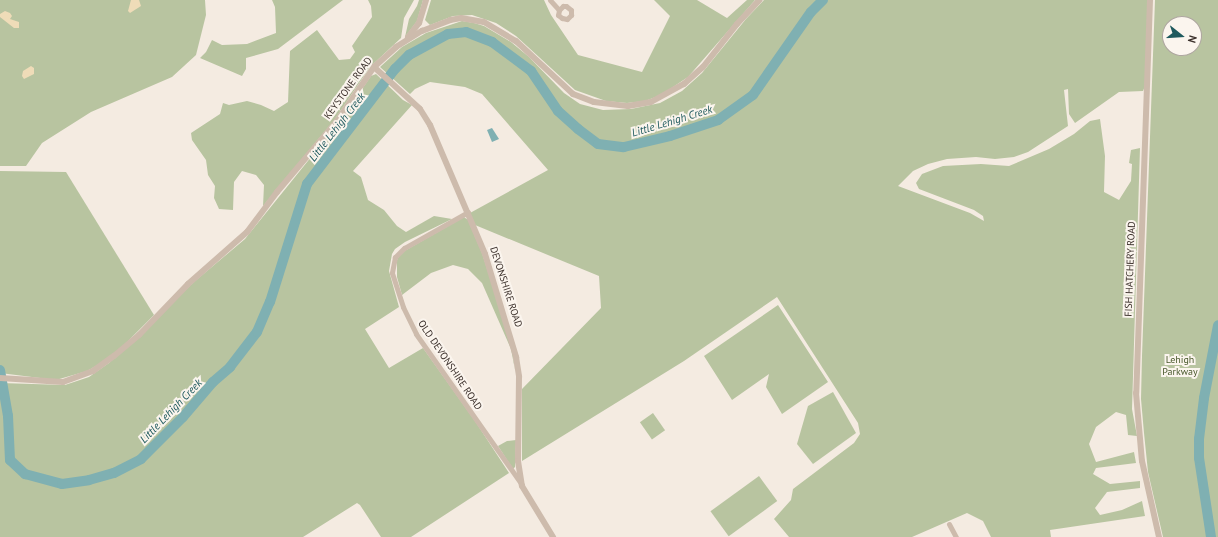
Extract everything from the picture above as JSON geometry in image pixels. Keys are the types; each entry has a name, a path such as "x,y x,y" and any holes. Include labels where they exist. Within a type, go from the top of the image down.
{"street":[{"path":"403,42 419,23 426,0"},
{"path":"550,0 558,10"},
{"name":"KEYSTONE ROAD","path":"0,378 63,382 84,376 100,367 139,335 188,284 247,232 337,121 376,69 403,42 422,31 450,20 461,18 473,19 492,26 509,36 565,89 581,98 605,105 640,105 663,97 694,76 759,0"},
{"name":"FISH HATCHERY ROAD","path":"1150,0 1136,393 1141,454 1159,537"},
{"name":"DEVONSHIRE ROAD","path":"376,69 420,109 430,125 485,254 516,354 519,377 518,461 522,486 554,537"},
{"name":"OLD DEVONSHIRE ROAD","path":"468,212 404,248 395,257 392,273 402,307 416,334 522,486"},
{"path":"949,524 956,537"}],"green space":[{"path":"0,0 205,0 206,15 196,55 172,77 91,112 42,143 26,166 0,166"},
{"path":"272,0 343,0 278,49 246,58 246,69 242,76 200,58 206,52 212,40 222,45 247,44 276,33 275,7"},
{"path":"368,0 414,0 404,18 401,38 370,67 335,119 263,206 264,185 256,175 242,171 234,182 233,210 219,209 214,198 215,186 208,175 206,160 192,140 191,133 220,114 223,103 229,105 247,101 274,111 288,102 290,51 317,30 339,60 350,59 355,52 352,46 372,17 371,6"},
{"path":"419,0 423,0 417,21 405,37 409,19"},
{"path":"431,0 544,0 551,15 578,55 642,72 670,16 654,0 697,0 727,18 747,0 755,0 688,77 661,95 645,101 627,103 606,101 575,90 516,36 496,23 472,15 453,16 430,25 425,20"},
{"path":"764,0 1148,0 1145,86 1143,91 1119,92 1075,123 1069,114 1068,89 1064,90 1068,126 1028,152 1014,157 995,159 976,157 947,159 928,164 913,171 898,186 970,213 984,221 983,216 974,210 919,189 916,183 922,174 943,166 981,164 1009,166 1049,149 1074,134 1090,121 1100,119 1105,156 1104,192 1119,200 1131,181 1132,164 1129,163 1131,150 1140,148 1132,409 1137,436 1128,435 1126,415 1116,412 1096,427 1089,444 1096,462 1134,452 1136,463 1096,468 1093,474 1110,484 1140,481 1140,488 1107,492 1095,508 1100,515 1122,510 1142,501 1145,516 1050,530 1051,537 991,537 983,521 967,513 912,537 789,537 774,519 791,500 793,489 854,443 860,434 858,423 777,297 684,361 522,461 522,389 601,308 599,276 475,225 470,213 548,170 482,94 465,87 430,82 415,89 410,94 380,67 402,47 426,33 462,21 474,23 484,26 511,42 529,57 564,93 580,104 603,110 631,109 660,103 682,91 702,73 746,19"},
{"name":"Lehigh Parkway","path":"1155,0 1218,0 1218,537 1163,537 1148,472 1141,399"},
{"path":"376,74 403,100 412,105 353,171 361,177 368,200 384,210 397,226 406,232 434,216 452,219 405,242 395,249 392,254 389,271 399,307 365,329 389,368 423,348 475,421 509,473 411,537 381,537 360,505 357,503 303,537 0,537 0,383 65,385 89,377 109,363 194,282 245,239 341,120 371,76"},
{"path":"0,171 66,172 154,315 122,347 103,362 87,371 56,380 0,373"},
{"path":"464,217 468,220 482,253 512,347 515,370 511,349 482,283 468,269 453,265 431,273 402,295 397,277 397,260 401,253"},
{"path":"778,305 828,382 782,414 766,387 769,374 732,400 704,356"},
{"path":"833,392 856,433 813,464 797,444 808,406"},
{"path":"653,413 665,430 652,439 640,422"},
{"path":"516,440 515,467 513,469 498,446 507,441"},
{"path":"759,476 777,501 729,536 710,511"}],"sand":[{"path":"131,0 139,0 141,6 130,13 128,11"},
{"path":"5,11 10,13 12,16 10,19 19,22 19,28 14,28 0,17 0,14"},
{"path":"31,66 34,68 34,74 24,79 22,76 23,71"}],"water":[{"path":"492,128 499,139 492,142 487,130"}],"waterway":[{"name":"Little Lehigh Creek","path":"0,370 8,416 10,460 25,474 62,484 89,480 114,473 141,459 183,417 213,382 230,367 257,332 270,302 307,184 395,69 409,55 448,34 466,32 492,42 531,71 558,111 578,129 598,144 624,147 670,136 718,120 753,95 811,12 823,0"},
{"name":"Little Lehigh Creek","path":"1211,537 1199,458 1199,439 1204,398 1218,325"}]}
